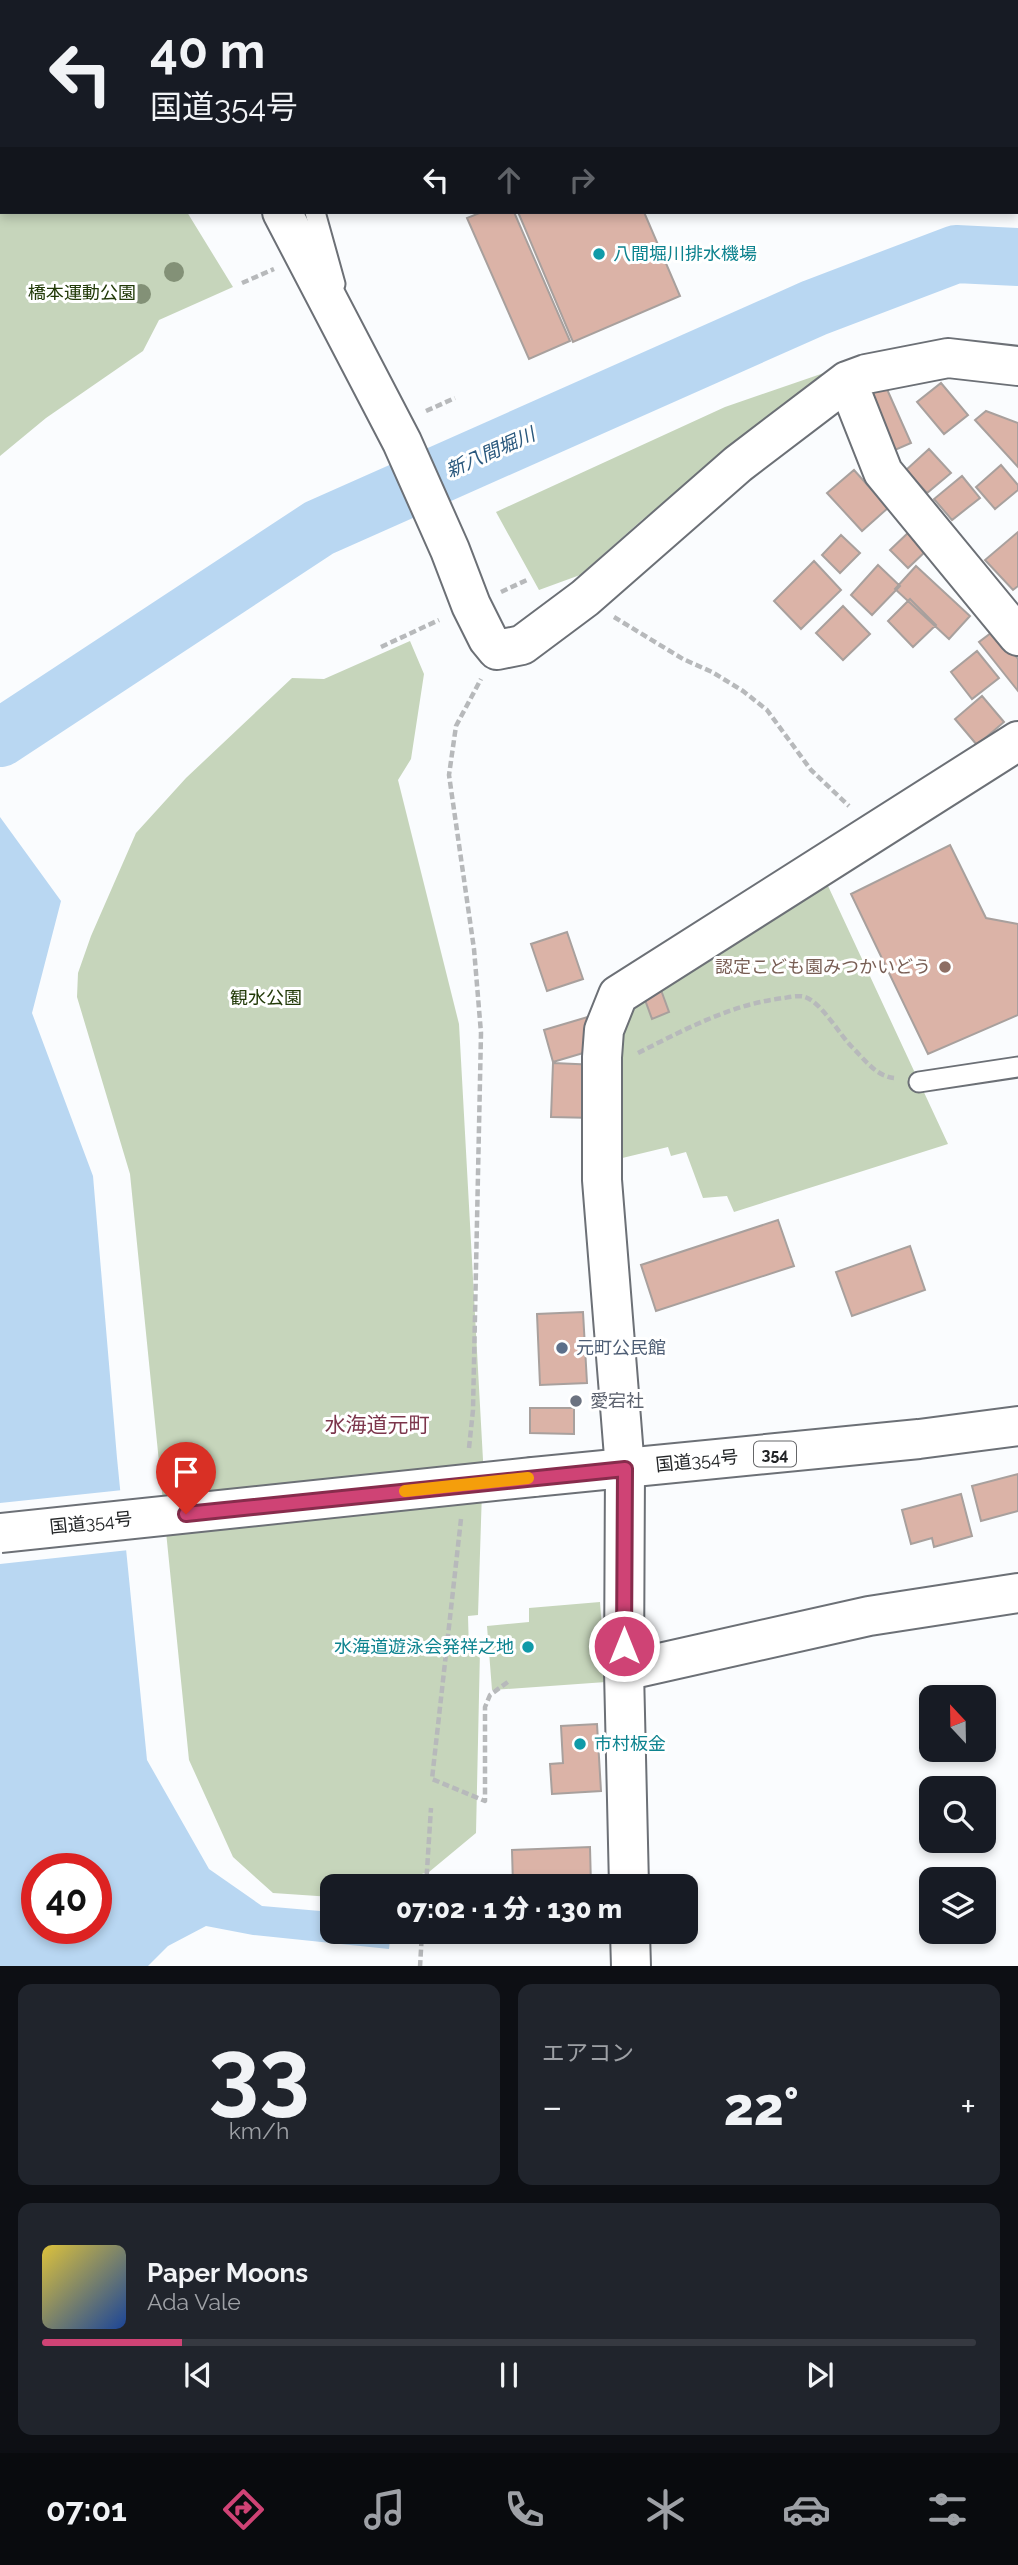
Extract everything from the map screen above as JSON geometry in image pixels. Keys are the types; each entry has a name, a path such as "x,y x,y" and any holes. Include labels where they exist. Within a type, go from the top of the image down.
{"main road":[{"path":"283,214 402,442 450,550 471,605 488,639 497,650 522,645 585,598 738,464 847,382 866,374 948,358 1018,366"},
{"path":"847,382 883,472 1018,636"},
{"path":"629,1874 624,1671 625,1469 602,1180 604,1030 618,995 1018,741"},
{"name":"国道354号","path":"0,1533 919,1439 1018,1426"},
{"path":"624,1671 869,1616 1017,1599"},
{"path":"631,1944 631,1966"}],"lane":[{"path":"316,214 352,349"},
{"path":"919,1082 1018,1067"}],"path":[{"path":"585,598 662,648 712,672 767,710 811,770 873,832"},
{"path":"381,647 471,605"},
{"path":"469,1451 473,1410 481,1033 474,949 449,775 456,726 497,650"},
{"path":"602,1057 635,1054 695,1024 733,1010 769,1000 803,996 817,1005 842,1037 882,1077 919,1082"},
{"path":"463,1506 432,1779 485,1801 485,1707 491,1695 509,1681"},
{"path":"427,1874 431,1808"},
{"path":"420,1966 421,1944"}],"green space":[{"name":"橋本運動公園","path":"0,214 188,214 233,287 159,320 143,351 46,418 0,456"},
{"path":"850,364 642,520 580,575 539,590 496,512 725,407"},
{"name":"観水公園","path":"410,641 424,674 411,759 398,780 459,1024 483,1460 478,1615 468,1616 469,1651 480,1650 476,1833 429,1872 422,1874 320,1874 320,1896 273,1893 233,1857 189,1760 130,1174 77,997 78,973 91,936 136,833 186,778 292,678 324,679"},
{"path":"822,873 948,1144 734,1212 727,1196 703,1198 686,1152 671,1156 668,1147 614,1160 620,1005"},
{"path":"600,1602 606,1682 492,1690 487,1626 529,1622 529,1608"}],"water":[{"path":"0,817 61,901 32,1013 93,1176 147,1760 209,1869 262,1906 320,1911 320,1942 253,1935 206,1926 168,1946 148,1966 0,1966"},
{"path":"340,1944 390,1944 389,1949"}],"pier":[{"path":"123,1490 129,1550 0,1564 0,1503"}],"building":[{"path":"477,214 515,214 570,341 529,359 467,218"},
{"name":"八間堀川排水機場","path":"519,214 645,214 680,296 573,342"},
{"path":"941,383 968,415 944,434 917,402"},
{"path":"886,387 911,443 881,456 856,400"},
{"path":"986,411 1018,423 1018,467 975,420"},
{"path":"929,449 951,473 927,493 906,470"},
{"path":"1001,465 1018,485 1018,490 995,509 976,487"},
{"path":"854,470 888,508 862,531 827,493"},
{"path":"962,476 980,498 952,520 934,499"},
{"path":"910,531 928,549 908,568 890,550"},
{"path":"1018,532 1018,586 1013,590 985,560"},
{"path":"841,535 860,553 840,573 822,555"},
{"path":"814,561 841,590 801,629 774,601"},
{"path":"878,565 900,586 872,615 851,595"},
{"path":"916,566 970,616 949,639 895,589"},
{"path":"910,599 936,625 913,647 888,621"},
{"path":"843,606 870,634 843,660 816,633"},
{"path":"995,630 1018,659 1018,691 979,642"},
{"path":"977,651 999,678 972,699 951,672"},
{"path":"982,696 1004,722 977,745 955,719"},
{"path":"950,845 986,918 1018,924 1018,1015 928,1054 851,894"},
{"path":"567,932 583,979 547,991 531,944"},
{"path":"661,990 669,1012 652,1019 644,997"},
{"path":"591,1016 600,1048 553,1062 544,1030"},
{"path":"553,1063 597,1065 595,1118 551,1117"},
{"path":"778,1220 794,1266 656,1311 641,1265"},
{"path":"910,1246 925,1290 852,1316 836,1272"},
{"name":"元町公民館","path":"583,1312 587,1383 540,1385 537,1314"},
{"path":"530,1408 574,1408 574,1434 530,1433"},
{"path":"1018,1474 1018,1511 981,1521 972,1486"},
{"path":"961,1494 972,1536 934,1547 932,1538 911,1544 902,1510"},
{"name":"市村板金","path":"597,1724 601,1791 552,1794 550,1764 563,1763 561,1726"},
{"path":"590,1847 591,1874 513,1874 512,1850"}],"waterway":[{"name":"新八間堀川","path":"0,738 319,528 814,308 956,254 1018,257"}],"slow traffic":[{"path":"405,1491 528,1478"}],"place":[{"name":"八間堀川排水機場","path":"599,254"},
{"name":"認定こども園みつかいどう","path":"945,967"},
{"name":"元町公民館","path":"562,1348"},
{"name":"愛宕社","path":"576,1401"},
{"name":"水海道遊泳会発祥之地","path":"528,1647"},
{"name":"市村板金","path":"580,1744"}],"district":[{"name":"水海道元町","path":"377,1425"}],"route":[{"path":"186,1514 625,1469 624,1646"}]}
